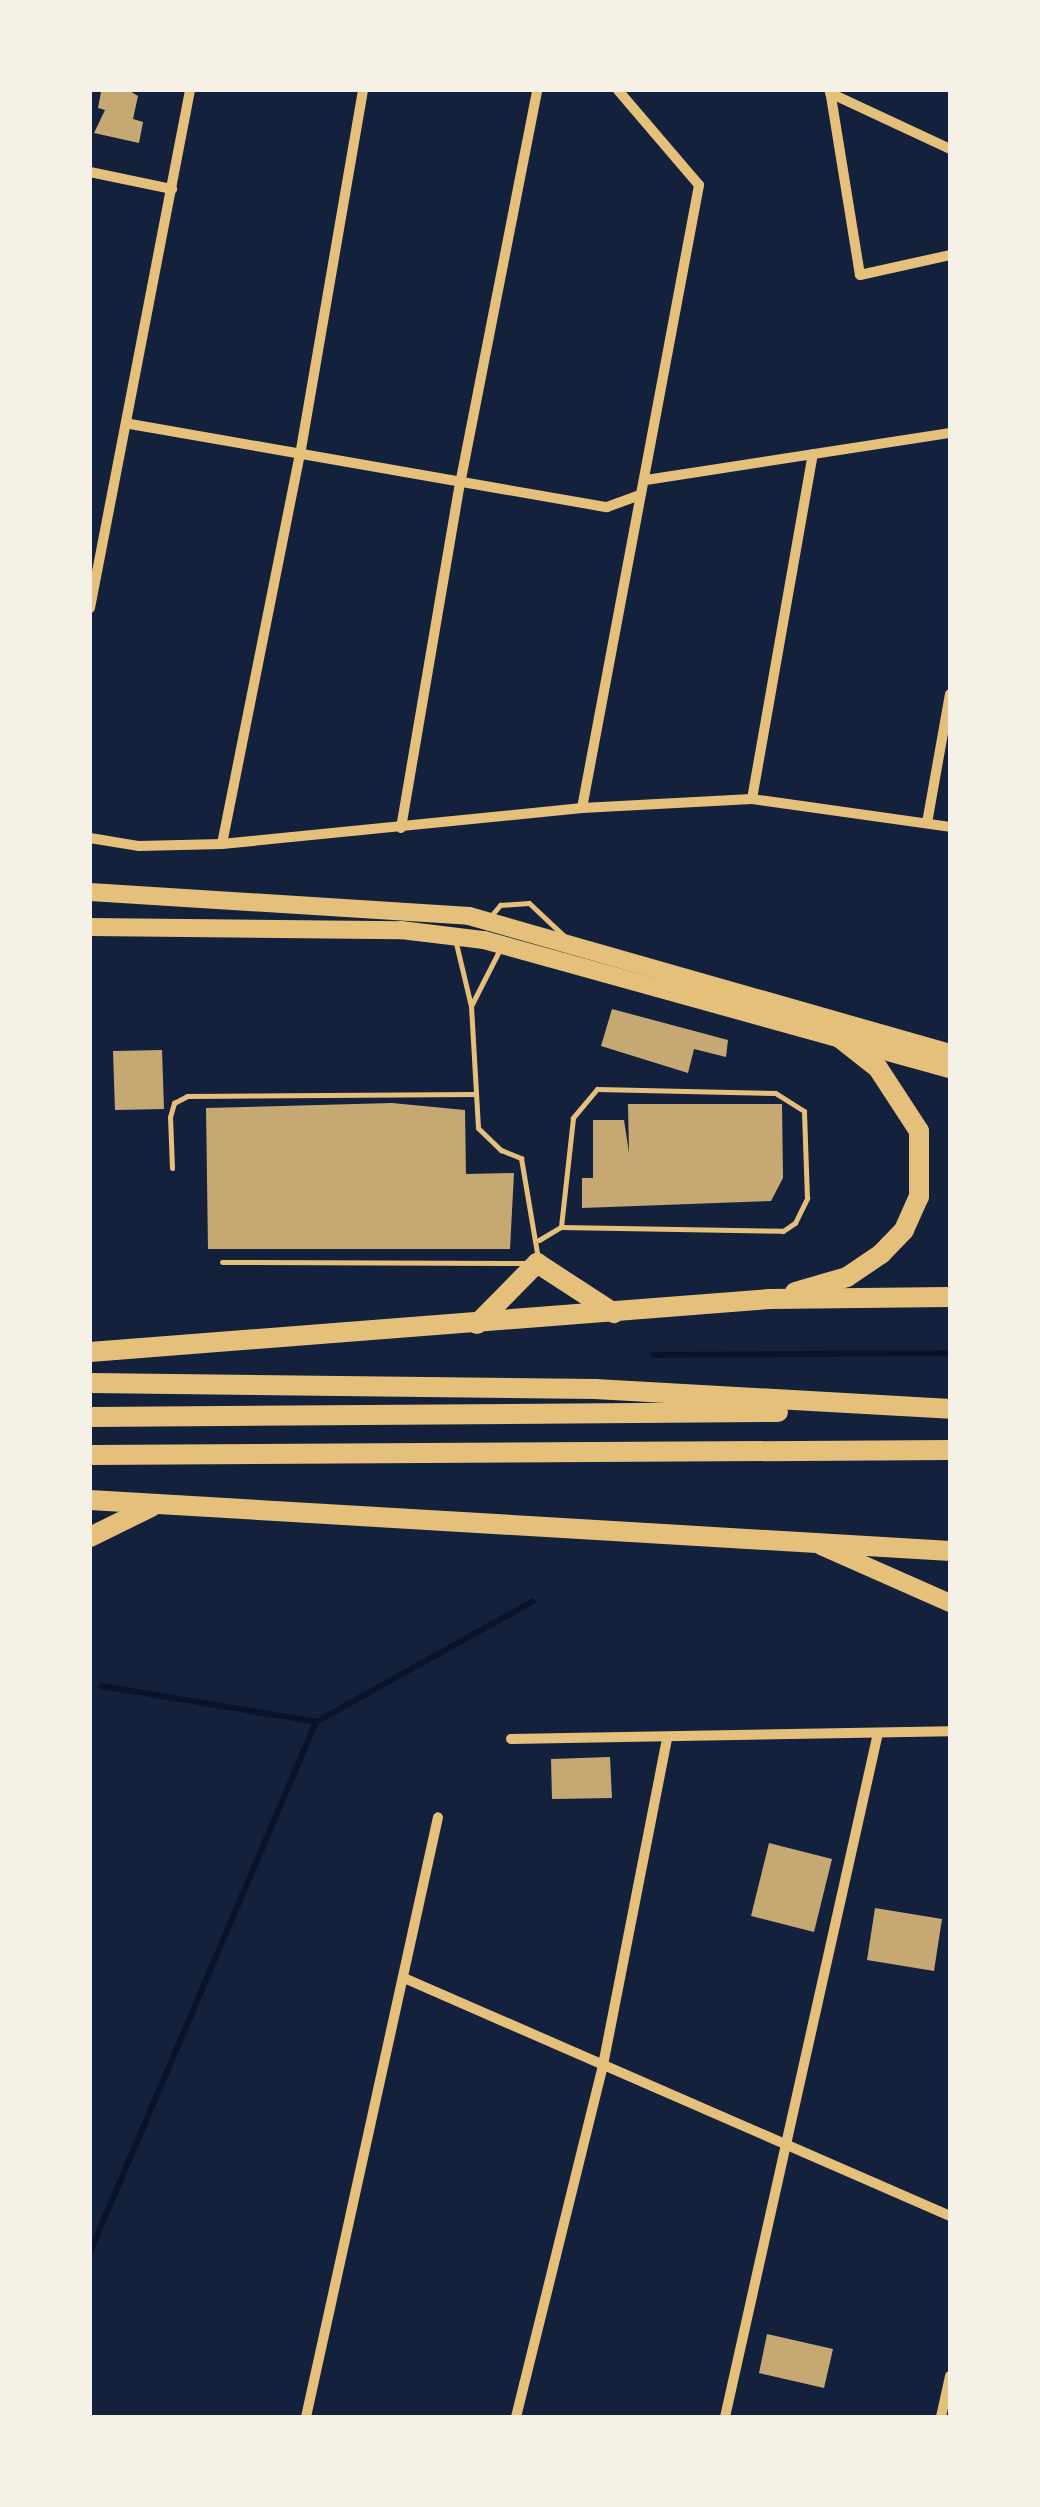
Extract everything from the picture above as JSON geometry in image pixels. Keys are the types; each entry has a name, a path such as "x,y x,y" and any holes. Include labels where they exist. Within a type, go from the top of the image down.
{"highway":[{"path":"770,1299 846,1277 882,1254 904,1230 919,1197 920,1131 878,1068 837,1036"},
{"path":"477,1324 537,1263 614,1313"},
{"path":"90,1352 770,1299 942,1295"},
{"path":"90,1383 594,1388 950,1410"},
{"path":"90,1417 950,1410"},
{"path":"90,1455 950,1450"},
{"path":"90,1500 950,1551"},
{"path":"90,1537 159,1504"}],"main road":[{"path":"90,892 239,906 393,908 950,1069"},
{"path":"90,927 491,935 567,943 950,1053"},
{"path":"821,1546 950,1603"}],"street":[{"path":"90,608 130,424 190,90"},
{"path":"222,844 300,455 363,90"},
{"path":"401,828 460,484 538,90"},
{"path":"582,808 699,185 618,90"},
{"path":"830,92 950,149"},
{"path":"830,92 860,275 950,255"},
{"path":"90,172 172,189"},
{"path":"130,424 607,507 640,495"},
{"path":"646,480 950,433"},
{"path":"752,799 813,454"},
{"path":"927,823 950,694"},
{"path":"90,838 139,846 222,844 582,808 752,799 950,827"},
{"path":"511,1739 950,1731"},
{"path":"725,2417 878,1733"},
{"path":"516,2417 603,2065 667,1738"},
{"path":"306,2417 438,1817"},
{"path":"404,1978 950,2216"},
{"path":"941,2417 950,2376"}],"lane":[{"path":"471,1006 500,906 529,903 560,926 567,943"},
{"path":"222,1262 537,1263 539,1240 527,1214 522,1158 501,1150 478,1128 471,1006 454,936"},
{"path":"539,1240 561,1226 783,1232 807,1198 804,1111 775,1094 596,1089 573,1118 561,1226"},
{"path":"172,1168 170,1118 174,1103 186,1096 475,1094"}],"building":[{"path":"128,90 138,96 133,119 143,122 139,143 94,133 105,110 98,108 101,92"},
{"path":"612,1009 728,1040 726,1057 694,1049 688,1073 601,1046"},
{"path":"162,1050 164,1109 115,1110 113,1051"},
{"path":"392,1103 465,1110 466,1174 514,1173 510,1249 208,1249 206,1108"},
{"path":"628,1104 782,1104 783,1178 771,1201 582,1208 582,1178 593,1178 593,1120 624,1120 629,1153"},
{"path":"610,1757 612,1798 552,1799 551,1759"},
{"path":"769,1843 832,1859 814,1932 751,1916"},
{"path":"875,1908 942,1919 934,1971 867,1960"},
{"path":"767,2334 833,2349 824,2388 759,2373"}],"waterway":[{"path":"653,1355 950,1353"},
{"path":"102,1686 316,1722 533,1601"},
{"path":"90,2252 316,1722"}]}
